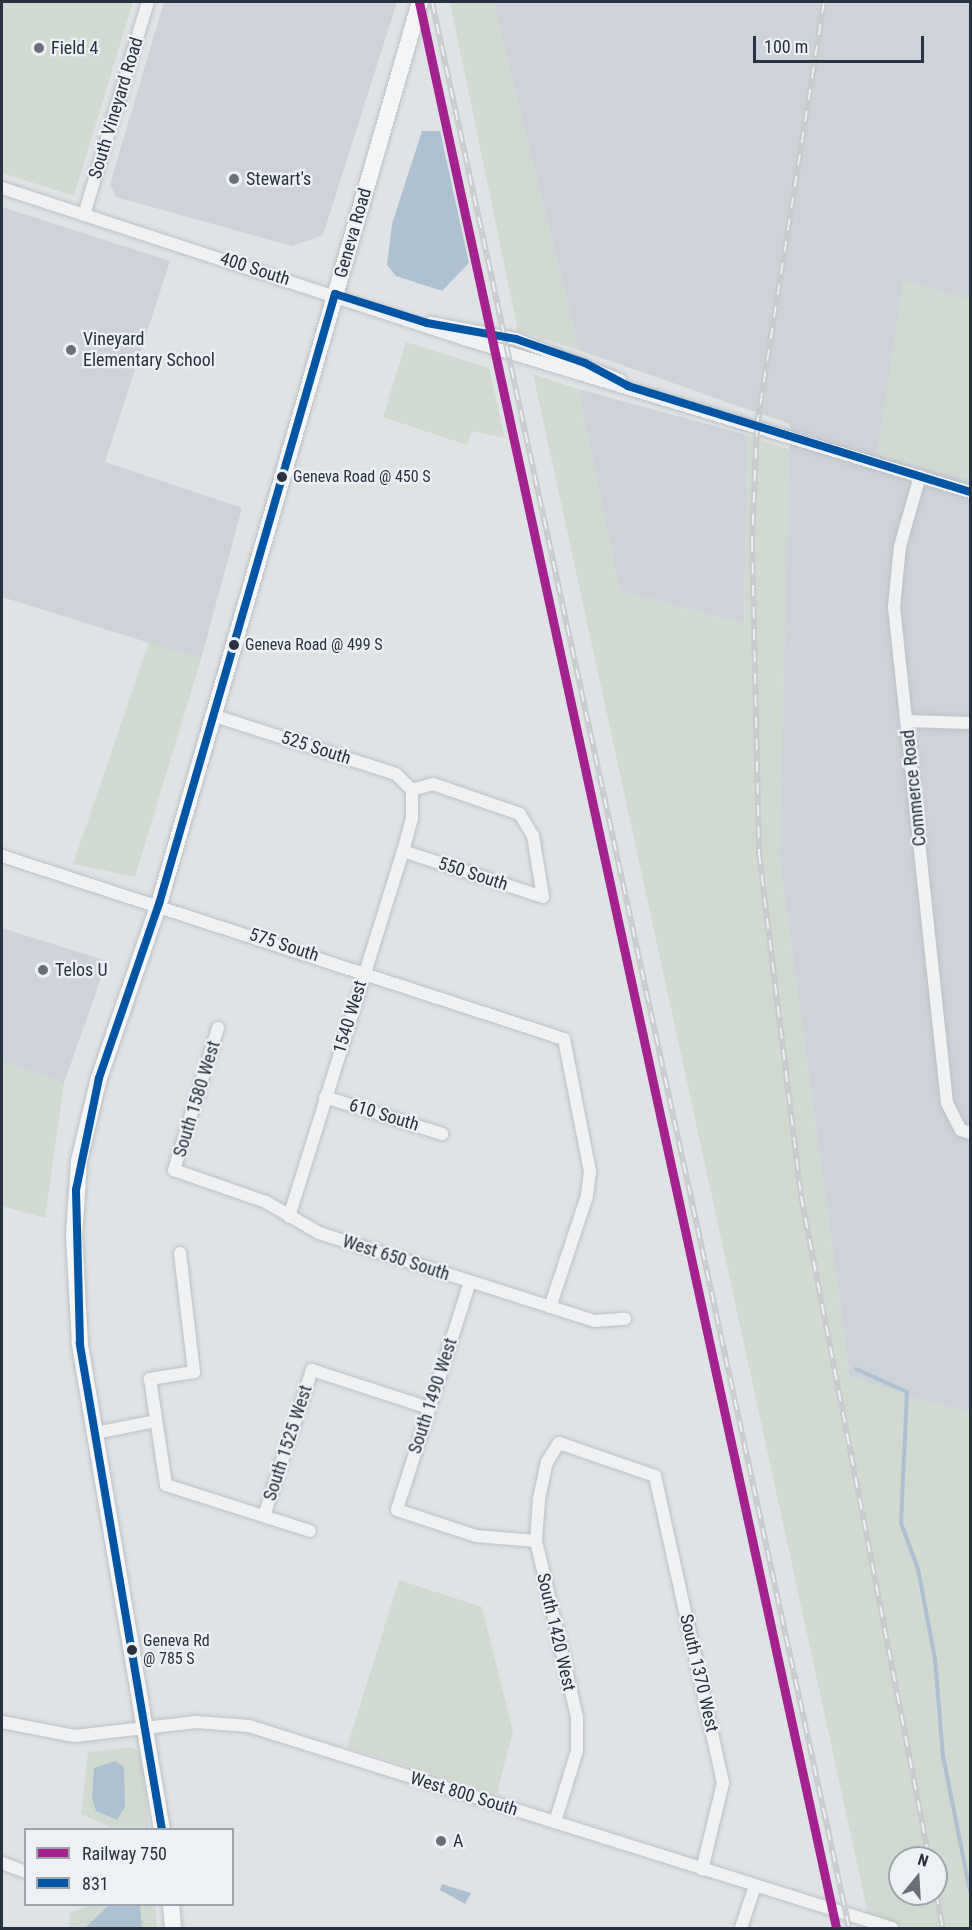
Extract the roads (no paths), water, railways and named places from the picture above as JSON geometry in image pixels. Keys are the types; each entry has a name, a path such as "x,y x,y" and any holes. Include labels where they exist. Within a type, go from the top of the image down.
{"main road":[{"name":"Geneva Road","path":"162,1828 149,1727 95,1433 76,1314 77,1180 99,1078 159,904 420,2"},
{"path":"171,1906 173,1929"}],"street":[{"name":"South Vineyard Road","path":"84,214 148,2"},
{"name":"400 South","path":"2,188 970,492"},
{"name":"Commerce Road","path":"920,476 895,581 907,721 947,1103 962,1130 970,1133"},
{"name":"525 South","path":"215,716 396,774 412,790"},
{"path":"907,721 970,723"},
{"name":"550 South","path":"403,851 543,897 533,836 520,814 433,784 412,790"},
{"name":"1540 West","path":"289,1218 403,851 412,818 412,790"},
{"name":"575 South","path":"2,856 159,904 564,1038 590,1171 587,1196 550,1307"},
{"name":"South 1580 West","path":"174,1170 218,1028"},
{"name":"610 South","path":"325,1097 442,1134"},
{"name":"West 650 South","path":"174,1170 266,1202 289,1218 319,1233 594,1321 625,1319"},
{"path":"180,1253 194,1372 150,1379 166,1485 310,1531"},
{"name":"South 1490 West","path":"470,1282 397,1510 477,1536 536,1541"},
{"name":"South 1525 West","path":"264,1516 312,1370 429,1408"},
{"path":"95,1433 156,1421"},
{"name":"South 1370 West","path":"559,1443 655,1476 723,1783 702,1870"},
{"name":"South 1420 West","path":"555,1822 577,1751 577,1717 536,1541 538,1499 547,1462 559,1443"},
{"name":"West 800 South","path":"2,1722 75,1737 213,1721 249,1726 892,1929"},
{"path":"2,1863 24,1871"},
{"path":"741,1929 754,1886"},
{"name":"West 800 South","path":"775,1893 872,1929"}],"water":[{"path":"422,131 440,131 469,263 442,291 396,276 387,265 392,224"},
{"path":"115,1761 124,1767 125,1807 117,1820 96,1811 92,1798 94,1768"},
{"path":"442,1884 471,1893 465,1904 440,1890"},
{"path":"108,1906 140,1906 142,1928 85,1928"}],"waterway":[{"path":"856,1369 907,1392 901,1523 918,1569 935,1659 943,1756 970,1891"}],"railway":[{"path":"432,2 849,1928"},
{"path":"824,2 757,426 752,541 759,853 801,1196 927,1846"},
{"path":"939,1906 943,1928"}],"rail line":[{"name":"750","path":"419,2 836,1928"}],"place":[{"name":"Field 4","path":"39,48"},
{"name":"Stewart's","path":"234,179"},
{"name":"Vineyard Elementary School","path":"71,350"},
{"name":"Geneva Road @ 450 S","path":"282,477"},
{"name":"Geneva Road @ 499 S","path":"234,645"},
{"name":"Telos U","path":"43,970"},
{"name":"Geneva Rd @ 785 S","path":"132,1650"},
{"name":"A","path":"441,1841"}]}
